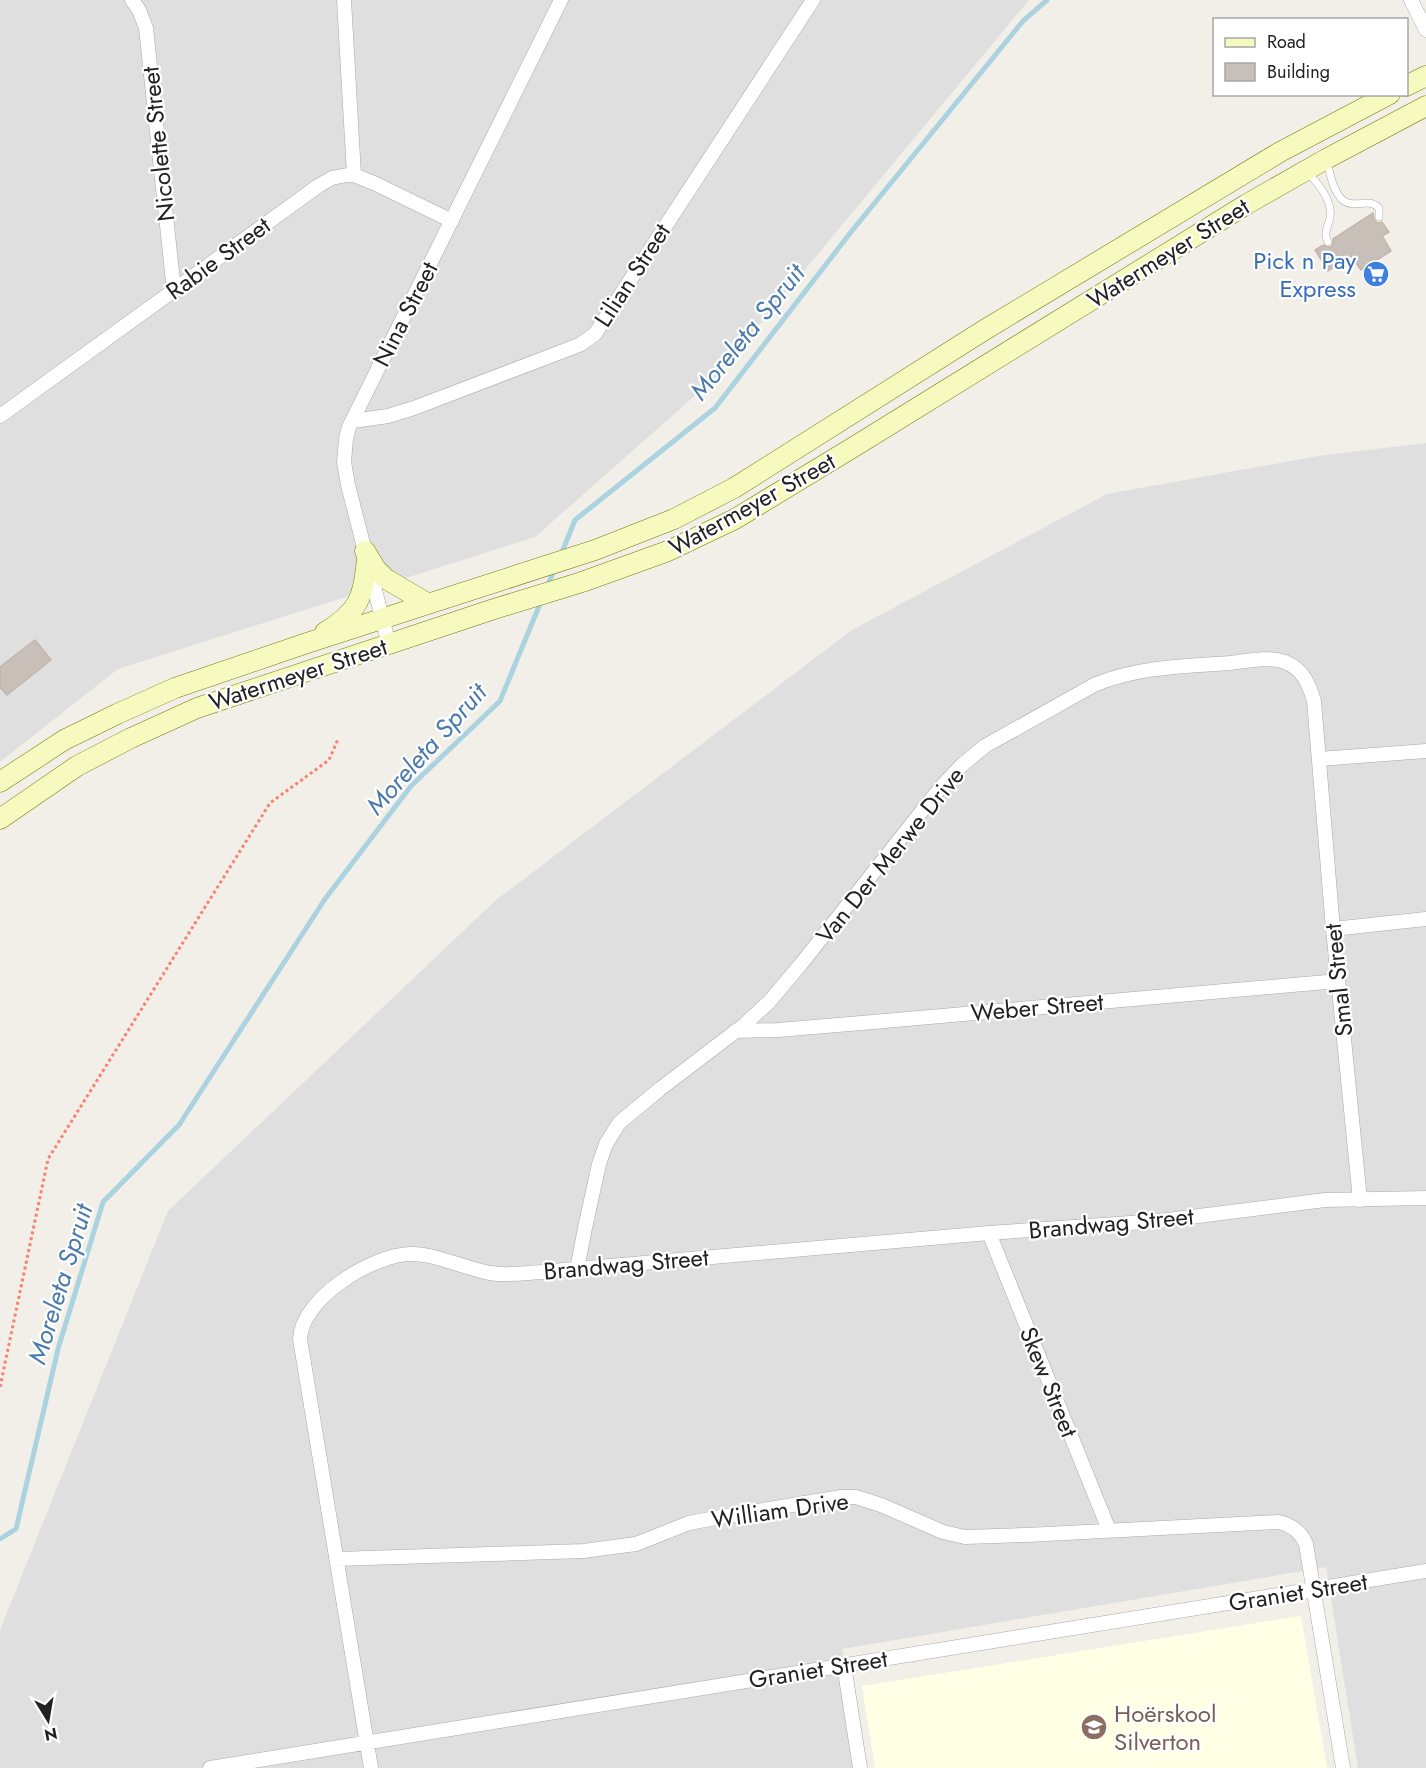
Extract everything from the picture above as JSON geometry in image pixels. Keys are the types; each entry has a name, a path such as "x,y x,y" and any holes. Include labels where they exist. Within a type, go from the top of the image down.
{"main road":[{"path":"1408,85 1426,76"},
{"name":"Watermeyer Street","path":"0,782 64,740 175,688 307,642 595,550 674,519 734,488 986,329 1280,152 1386,96"},
{"name":"Watermeyer Street","path":"0,819 77,766 197,708 582,582 668,551 735,519 1237,210 1305,170 1426,106"},
{"path":"366,555 386,579 427,603"},
{"path":"307,642 342,621 353,609 362,594 366,555"}],"street":[{"name":"Nicolette Street","path":"132,0 146,28 174,291"},
{"path":"344,0 354,175 452,221"},
{"name":"Nina Street","path":"389,645 344,462 346,439 561,0"},
{"name":"Lilian Street","path":"353,421 388,416 414,408 553,355 595,334 813,0"},
{"path":"1412,0 1426,30"},
{"name":"Rabie Street","path":"0,416 318,186 332,178 354,175"},
{"name":"Van Der Merwe Drive","path":"578,1269 599,1164 612,1133 619,1124 632,1111 754,1017 785,984 941,787 961,766 992,742 1110,678 1167,668 1266,660 1285,662 1300,672 1310,688 1314,701 1319,759"},
{"path":"1319,759 1426,751"},
{"name":"Smal Street","path":"1319,759 1360,1200"},
{"path":"1333,929 1426,919"},
{"name":"Weber Street","path":"735,1031 778,1030 1338,981"},
{"name":"Brandwag Street","path":"372,1768 300,1344 300,1332 307,1315 329,1291 342,1280 373,1263 407,1254 501,1274 1159,1221 1316,1201 1426,1198"},
{"name":"Skew Street","path":"990,1233 1109,1530"},
{"name":"William Drive","path":"337,1559 568,1552 611,1548 648,1540 689,1523 774,1507 855,1497 881,1504 943,1532 965,1537 1275,1522 1292,1527 1301,1535 1306,1544 1314,1589"},
{"name":"Graniet Street","path":"210,1768 1426,1571"},
{"path":"1314,1589 1343,1768"},
{"path":"844,1665 860,1768"}],"lane":[{"path":"1326,159 1340,198 1351,204 1371,202 1379,208 1379,217"},
{"path":"1305,170 1323,191 1328,201 1330,216 1326,233 1328,242"}],"path":[{"path":"0,1387 48,1159 270,803 329,760 338,739"}],"shaded area":[{"path":"0,0 1029,0 715,378 535,537 118,669 0,762"},
{"path":"1426,443 1426,1768 1358,1768 1326,1567 842,1649 856,1768 0,1768 0,1630 168,1211 496,900 852,630 1107,494 1318,456"},
{"name":"Hoërskool Silverton","path":"1301,1616 1327,1768 875,1768 862,1686"}],"building":[{"path":"1373,213 1374,220 1378,223 1382,222 1389,232 1382,236 1391,251 1361,270 1351,256 1328,271 1315,250 1323,245 1331,247 1333,239"},
{"path":"35,640 51,660 7,695 0,687 0,667"}],"waterway":[{"name":"Moreleta Spruit","path":"560,557 575,520 715,408 851,232 1023,21 1047,0"},
{"name":"Moreleta Spruit","path":"547,587 555,568"},
{"name":"Moreleta Spruit","path":"0,1539 16,1529 58,1349 103,1202 179,1125 325,899 411,786 500,701 542,599"}],"place":[{"name":"Pick n Pay Express","path":"1376,274"},
{"name":"Hoërskool Silverton","path":"1094,1727"}]}
